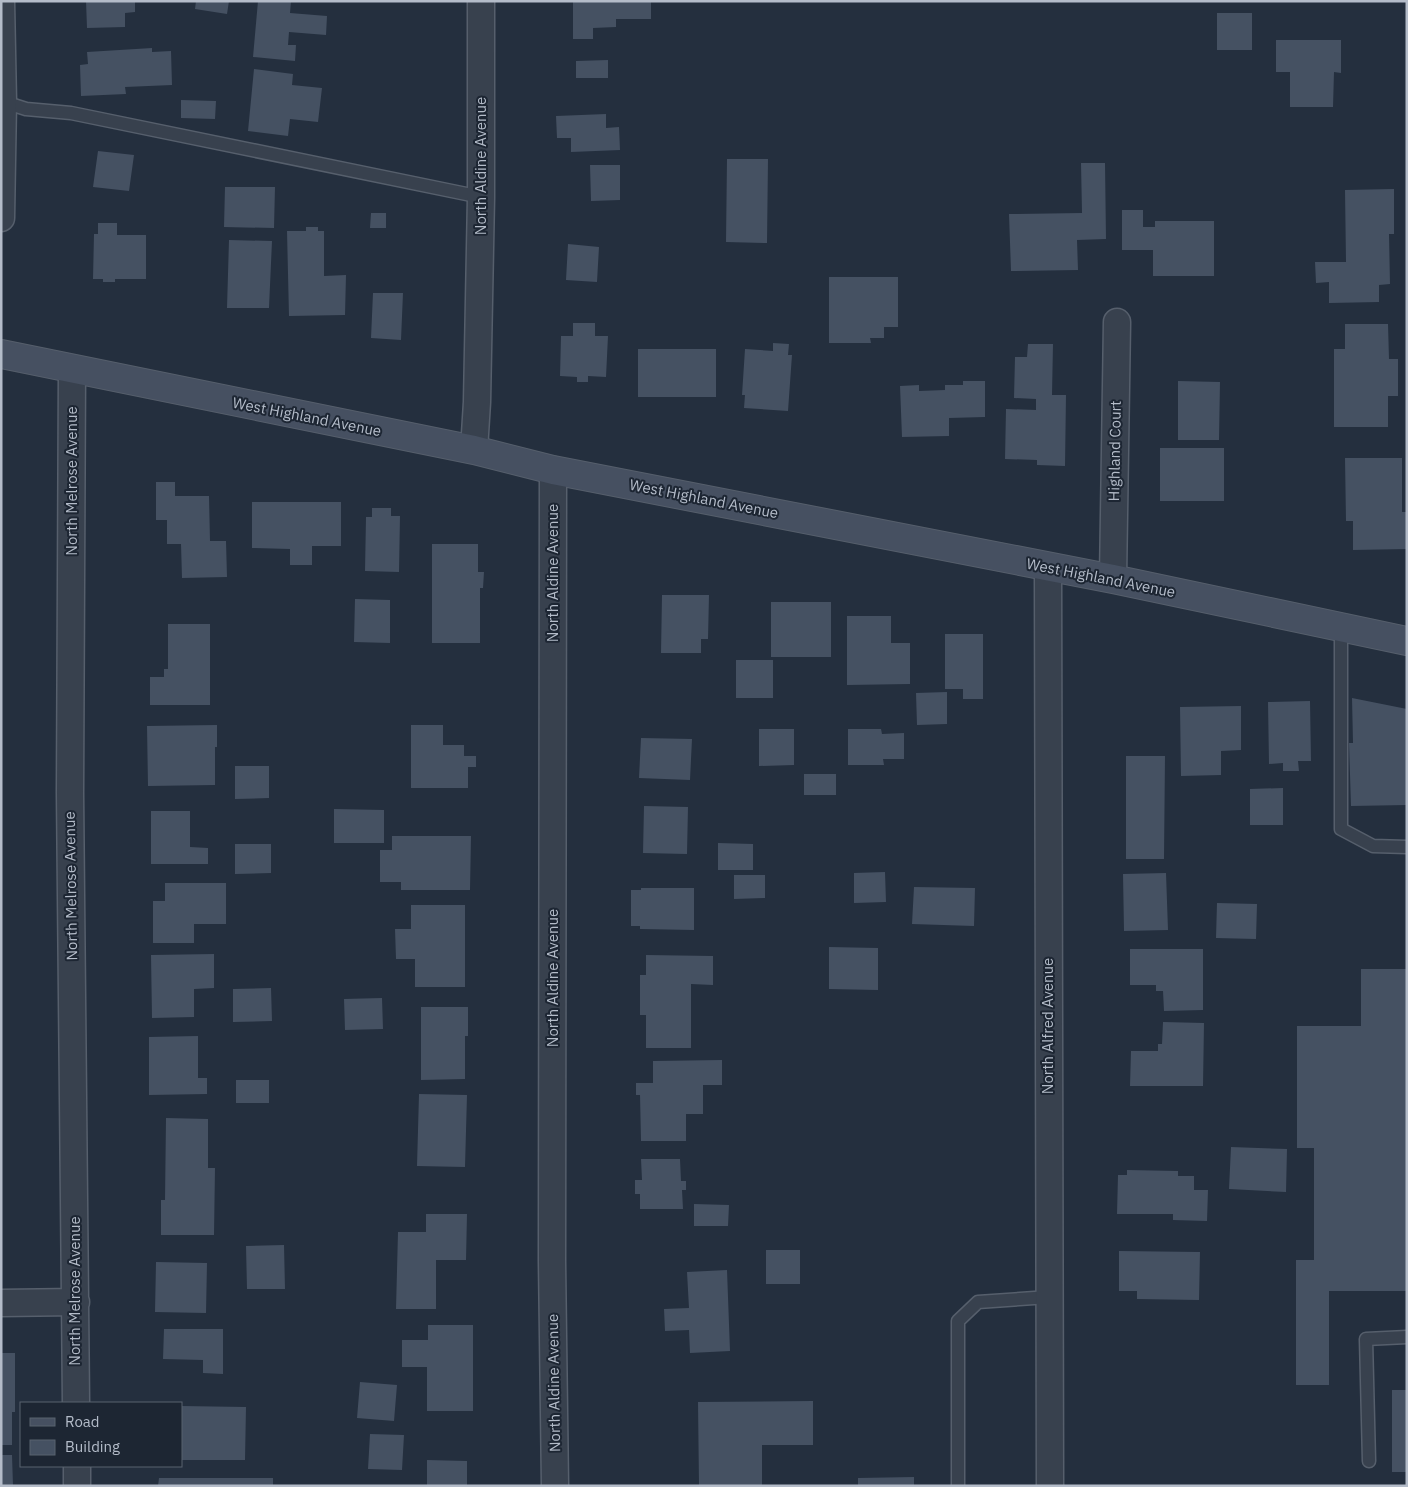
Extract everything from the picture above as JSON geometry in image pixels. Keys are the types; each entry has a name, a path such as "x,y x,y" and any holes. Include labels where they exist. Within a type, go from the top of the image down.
{"main road":[{"name":"West Highland Avenue","path":"1,354 474,450 553,470 1113,579 1407,640"}],"street":[{"path":"1,1 1,218"},
{"name":"North Aldine Avenue","path":"474,450 477,402 481,197 480,1"},
{"name":"Highland Court","path":"1113,579 1117,322"},
{"name":"North Melrose Avenue","path":"72,369 70,793 76,1402"},
{"name":"North Aldine Avenue","path":"553,470 552,1261 555,1486"},
{"name":"North Alfred Avenue","path":"1048,567 1048,1297 1050,1486"},
{"path":"1,1303 76,1302"},
{"path":"77,1467 77,1486"}],"lane":[{"path":"2,102 26,109 71,113 481,197"},
{"path":"1340,627 1341,829 1373,846 1407,847"},
{"path":"958,1486 958,1321 978,1302 1048,1297"},
{"path":"1369,1461 1366,1339 1407,1337"}],"building":[{"path":"86,1 135,1 135,12 125,13 125,27 87,28"},
{"path":"196,1 229,1 227,14 195,9"},
{"path":"258,1 291,1 290,13 327,16 326,35 289,32 288,45 296,45 295,61 253,57"},
{"path":"573,1 651,1 651,19 616,19 616,27 593,28 593,39 573,39"},
{"path":"1217,13 1252,13 1252,50 1217,50"},
{"path":"1276,40 1341,40 1341,73 1334,72 1333,107 1290,107 1290,72 1276,72"},
{"path":"152,48 152,52 171,51 172,85 125,87 126,94 81,96 80,65 88,64 87,52"},
{"path":"608,60 608,78 576,78 576,61"},
{"path":"254,69 293,74 292,85 322,88 318,122 290,119 288,136 248,131"},
{"path":"181,100 216,101 215,119 181,118"},
{"path":"606,114 606,128 619,127 620,150 571,152 571,138 557,138 556,116"},
{"path":"98,151 134,155 129,191 93,187"},
{"path":"727,159 768,159 767,243 726,242"},
{"path":"1081,163 1105,163 1106,239 1077,240 1078,270 1011,271 1009,214 1082,213"},
{"path":"590,165 620,165 620,200 591,201"},
{"path":"225,187 275,187 274,228 224,227"},
{"path":"1394,189 1394,234 1389,234 1390,284 1379,285 1379,302 1329,303 1329,282 1316,283 1315,262 1346,262 1345,190"},
{"path":"1122,210 1143,210 1143,227 1155,227 1155,221 1214,221 1214,276 1153,276 1153,250 1122,250"},
{"path":"371,213 386,213 386,228 370,228"},
{"path":"98,223 117,223 117,235 146,235 146,279 115,279 115,282 103,282 103,279 93,279 94,234 98,234"},
{"path":"306,227 318,227 318,231 324,231 324,276 346,275 345,315 289,316 287,231 306,231"},
{"path":"229,240 272,241 269,308 227,308"},
{"path":"568,244 599,247 597,282 566,280"},
{"path":"829,277 898,277 898,327 884,327 884,338 870,338 871,343 829,343"},
{"path":"373,293 403,293 401,340 371,338"},
{"path":"573,323 595,323 595,336 608,336 606,377 588,376 588,382 577,382 577,377 560,376 561,336 573,336"},
{"path":"1345,324 1388,324 1389,359 1398,359 1398,396 1388,396 1388,427 1334,427 1334,349 1345,349"},
{"path":"773,343 789,344 788,355 792,355 788,411 744,408 745,395 742,395 745,349 773,351"},
{"path":"1028,344 1053,344 1052,395 1066,395 1065,466 1037,465 1037,460 1005,459 1006,409 1036,410 1036,399 1014,398 1015,357 1027,357"},
{"path":"638,349 716,349 716,397 638,397"},
{"path":"963,381 985,381 985,417 949,418 949,436 902,437 900,386 919,385 919,391 945,390 945,385 963,385"},
{"path":"1178,381 1220,382 1219,440 1178,440"},
{"path":"1160,448 1224,448 1224,501 1160,501"},
{"path":"1345,458 1402,458 1402,512 1407,512 1407,549 1353,550 1353,521 1346,521"},
{"path":"156,482 175,482 175,496 209,496 210,541 226,541 227,577 182,578 181,544 167,544 167,520 156,520"},
{"path":"252,502 341,502 341,546 312,546 312,565 290,565 290,549 252,548"},
{"path":"372,508 391,508 391,516 400,516 399,572 365,571 366,517 372,517"},
{"path":"432,544 478,544 478,572 484,572 483,588 480,588 480,643 432,643"},
{"path":"662,595 709,595 708,639 701,639 701,653 661,653"},
{"path":"355,599 390,600 390,643 354,642"},
{"path":"771,602 831,602 831,657 771,657"},
{"path":"847,616 891,616 891,643 910,643 910,684 847,685"},
{"path":"168,624 210,624 210,705 150,705 150,677 164,677 164,669 168,669"},
{"path":"945,634 983,634 983,699 963,699 963,689 945,689"},
{"path":"736,660 773,660 773,698 736,698"},
{"path":"947,692 947,724 917,725 916,693"},
{"path":"1352,698 1407,709 1407,805 1351,806 1349,743 1353,743"},
{"path":"1310,701 1311,761 1298,761 1299,771 1283,771 1283,763 1269,764 1268,702"},
{"path":"1241,706 1241,750 1221,751 1221,775 1181,776 1180,707"},
{"path":"217,725 215,785 148,786 147,726"},
{"path":"411,725 443,725 443,745 464,745 464,756 476,756 476,767 468,767 468,788 411,788"},
{"path":"759,729 794,729 794,765 759,766"},
{"path":"848,729 881,729 882,734 904,733 904,759 883,759 884,765 848,765"},
{"path":"641,738 692,739 690,780 639,778"},
{"path":"1126,756 1165,756 1164,859 1126,859"},
{"path":"235,766 269,766 269,798 235,799"},
{"path":"804,774 836,774 836,795 804,795"},
{"path":"1283,788 1283,825 1250,825 1250,789"},
{"path":"644,806 688,807 687,854 643,853"},
{"path":"334,809 384,810 384,843 334,843"},
{"path":"151,811 190,811 190,847 208,848 208,864 151,864"},
{"path":"392,836 471,836 470,890 401,890 401,882 380,882 380,850 392,850"},
{"path":"718,843 753,844 753,870 718,870"},
{"path":"235,844 271,844 271,873 235,874"},
{"path":"885,872 886,902 854,903 854,873"},
{"path":"1166,873 1168,930 1124,931 1123,874"},
{"path":"734,875 765,875 765,898 734,899"},
{"path":"165,883 226,883 226,924 194,924 194,943 153,943 153,901 165,901"},
{"path":"914,887 975,888 974,926 912,924"},
{"path":"641,888 694,888 694,930 640,929 640,926 631,926 631,890 641,890"},
{"path":"1217,903 1257,904 1256,939 1216,938"},
{"path":"411,905 465,905 465,987 415,987 415,959 396,959 395,929 411,929"},
{"path":"829,947 878,948 878,990 829,989"},
{"path":"1130,949 1203,949 1203,1010 1164,1011 1163,991 1156,991 1156,985 1130,985"},
{"path":"214,954 214,988 194,989 194,1017 152,1018 151,955"},
{"path":"646,955 713,956 713,985 691,984 691,1048 646,1048 646,1015 640,1015 640,975 646,975"},
{"path":"1361,969 1407,969 1407,1291 1329,1291 1329,1385 1296,1385 1296,1260 1314,1260 1314,1148 1297,1148 1297,1026 1361,1026"},
{"path":"271,988 272,1021 233,1022 233,989"},
{"path":"382,998 383,1029 345,1030 344,999"},
{"path":"421,1007 468,1007 468,1036 465,1036 465,1079 421,1080"},
{"path":"1163,1022 1204,1023 1203,1086 1130,1086 1131,1051 1158,1051 1158,1044 1162,1044"},
{"path":"198,1036 198,1078 207,1078 207,1094 149,1095 149,1037"},
{"path":"722,1060 722,1085 703,1085 703,1114 686,1114 686,1141 641,1141 640,1095 636,1095 636,1083 653,1083 653,1061"},
{"path":"236,1080 269,1080 269,1103 236,1103"},
{"path":"419,1094 467,1095 465,1167 417,1166"},
{"path":"166,1118 208,1119 208,1168 215,1168 214,1235 161,1235 161,1200 165,1200"},
{"path":"1231,1147 1287,1149 1286,1192 1229,1189"},
{"path":"641,1159 680,1159 681,1181 686,1181 686,1190 682,1190 683,1209 640,1209 640,1194 635,1194 635,1180 642,1180"},
{"path":"1127,1170 1178,1171 1178,1176 1194,1176 1194,1190 1208,1190 1207,1221 1173,1220 1173,1214 1117,1214 1118,1175 1127,1175"},
{"path":"694,1204 729,1205 728,1226 694,1226"},
{"path":"426,1214 467,1214 466,1260 436,1260 436,1309 396,1309 398,1232 426,1232"},
{"path":"284,1245 285,1289 247,1289 246,1246"},
{"path":"766,1250 800,1250 800,1284 766,1284"},
{"path":"1119,1251 1200,1252 1199,1300 1137,1299 1137,1291 1119,1291"},
{"path":"156,1262 207,1263 206,1313 155,1312"},
{"path":"727,1270 730,1351 690,1353 689,1330 665,1331 664,1309 689,1308 687,1272"},
{"path":"428,1325 473,1325 473,1411 427,1411 427,1367 402,1367 402,1340 428,1340"},
{"path":"164,1329 223,1329 223,1374 203,1373 203,1360 163,1359"},
{"path":"1,1353 15,1353 15,1412 12,1412 12,1445 1,1445"},
{"path":"360,1382 397,1385 394,1421 357,1418"},
{"path":"1392,1390 1407,1390 1407,1472 1392,1472"},
{"path":"813,1401 813,1445 762,1445 762,1486 699,1486 698,1402"},
{"path":"182,1406 246,1407 245,1460 182,1460"},
{"path":"370,1434 404,1435 402,1470 368,1469"},
{"path":"1,1455 12,1455 13,1486 1,1486"},
{"path":"427,1460 467,1461 467,1486 427,1486"},
{"path":"914,1477 914,1486 858,1486 858,1478"},
{"path":"159,1478 273,1478 273,1486 158,1486"}]}
